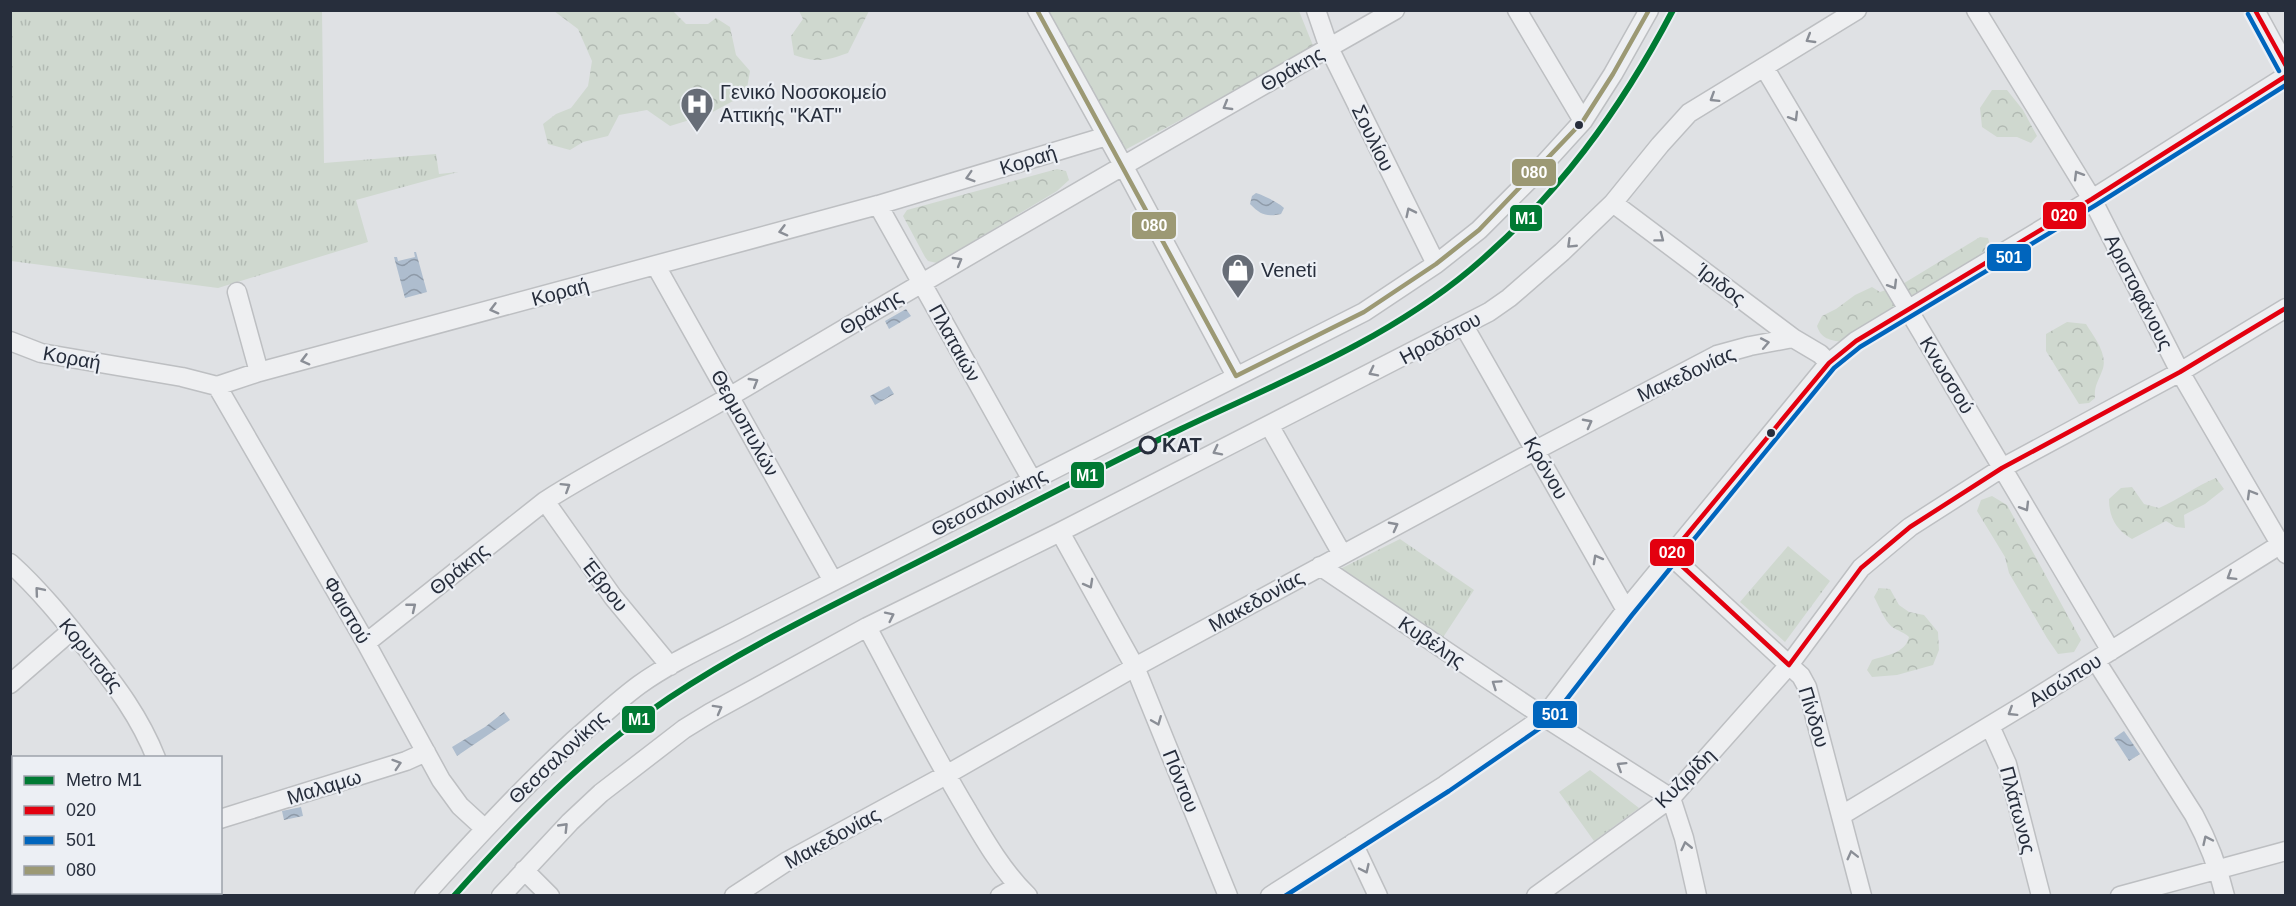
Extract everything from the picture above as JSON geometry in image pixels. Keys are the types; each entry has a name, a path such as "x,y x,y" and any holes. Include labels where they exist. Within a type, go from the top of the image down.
{"street":[{"path":"1037,10 1124,165 1236,376"},
{"name":"Σουλίου","path":"1316,10 1329,48 1436,264"},
{"name":"Θράκης","path":"366,643 545,501 572,483 730,396 1124,165 1395,10"},
{"path":"1517,10 1583,121"},
{"name":"Θεσσαλονίκης","path":"424,896 484,828 542,770 611,706 641,684 670,666 833,581 1364,312 1436,264 1479,230 1583,121 1649,10"},
{"name":"Ηροδότου","path":"1060,532 1464,326 1509,298 1613,203 1689,113 1857,10"},
{"name":"Αριστοφάνους","path":"1976,10 2092,199 2180,372 2284,546"},
{"path":"2255,10 2286,67"},
{"name":"Κνωσσού","path":"1764,67 2002,468 2103,656 2194,815 2219,869 2225,896"},
{"path":"1270,896 1445,785 1544,717 1670,555 1829,363 1856,340 2092,199 2286,76"},
{"name":"Κοραή","path":"10,341 41,353 182,377 217,386 260,372 878,205 1107,136"},
{"name":"Ίριδος","path":"1613,203 1793,338 1820,354 1829,363"},
{"name":"Πλαταιών","path":"878,205 1032,480"},
{"name":"Θερμοπυλών","path":"656,266 833,581"},
{"path":"237,292 260,372"},
{"name":"Κυζιρίδη","path":"1536,896 1671,798 1789,664 1860,568 1910,528 2002,468 2180,372 2286,308"},
{"name":"Κρόνου","path":"1464,326 1626,610"},
{"name":"Μακεδονίας","path":"734,896 786,862 946,775 1135,667 1536,450 1717,355 1793,338"},
{"name":"Φαιστού","path":"217,386 366,643 441,780 460,806 484,828"},
{"path":"1269,424 1342,554"},
{"name":"Έβρου","path":"545,501 591,569 670,666"},
{"path":"501,896 601,793 684,729 867,627 1060,532 1135,667"},
{"name":"Αισώπου","path":"1842,815 2284,546"},
{"name":"Πίνδου","path":"1670,555 1801,676 1807,687 1862,896"},
{"name":"Κορυτσάς","path":"10,563 33,584 72,630 132,708 145,730 155,756"},
{"name":"Κυβέλης","path":"1320,566 1544,717 1671,798"},
{"path":"867,627 946,775 985,840 1023,891 1000,896"},
{"path":"10,684 72,630"},
{"name":"Πόντου","path":"1135,667 1228,896"},
{"name":"Πλάτωνος","path":"1990,726 2007,764 2041,896"},
{"name":"Μαλαμω","path":"222,818 406,761 426,752"},
{"path":"1671,798 1684,838 1697,896"},
{"path":"1353,843 1378,896"},
{"path":"2120,896 2286,851"},
{"path":"524,870 550,896"}],"green space":[{"path":"11,10 322,11 324,163 436,154 439,174 458,172 356,200 368,242 218,288 11,261"},
{"path":"554,11 673,11 686,24 708,24 716,18 730,27 736,55 750,71 746,94 709,114 670,126 647,110 619,115 608,136 583,142 570,150 548,144 543,124 556,114 571,108 588,86 592,61 578,29"},
{"path":"799,11 869,11 848,53 821,60 794,55 791,36 803,19"},
{"path":"1046,11 1299,11 1314,48 1123,151"},
{"path":"1992,90 2007,90 2023,110 2037,136 2031,143 2017,137 1997,137 1982,127 1980,108"},
{"path":"1057,169 1066,171 1069,180 1057,191 937,263 928,261 925,257 903,216 907,210"},
{"path":"1980,237 1988,238 1990,245 1973,262 1853,332 1842,342 1826,338 1821,334 1817,326 1822,316 1855,295 1872,287 1880,292 1901,285"},
{"path":"2067,322 2086,324 2104,359 2095,398 2089,403 2079,404 2046,351 2046,334"},
{"path":"2216,478 2224,489 2205,504 2184,515 2185,528 2176,527 2166,521 2132,539 2118,527 2110,512 2109,499 2121,488 2132,487 2144,504 2159,508"},
{"path":"1992,496 2007,505 2081,640 2074,652 2058,654 2009,573 2005,557 1977,511 1981,500"},
{"path":"1400,539 1474,590 1442,639 1340,569"},
{"path":"1788,546 1830,581 1785,642 1740,602"},
{"path":"1879,588 1890,589 1899,605 1909,612 1924,615 1938,632 1939,650 1933,665 1897,675 1872,677 1867,670 1872,660 1904,647 1909,637 1892,627 1884,617 1874,597"},
{"path":"1590,770 1639,808 1594,841 1559,792"}],"water":[{"path":"1256,193 1282,206 1284,208 1281,214 1264,214 1254,208 1250,204 1252,196"},
{"path":"414,252 416,252 427,292 405,298 394,257 397,257 398,261 415,257"},
{"path":"906,309 911,316 889,329 885,321"},
{"path":"889,386 894,394 875,405 870,396"},
{"path":"504,712 510,720 457,756 452,747 485,727"},
{"path":"2124,731 2140,754 2129,761 2114,738"},
{"path":"301,807 303,816 284,820 282,811"}],"metro line":[{"name":"Μ1","path":"454,896 529,816 610,741 669,698 726,662 1077,480 1331,358 1403,318 1437,295 1502,242 1559,182 1609,117 1653,47 1673,10"}],"transit line":[{"name":"080","path":"1037,10 1236,376 1364,312 1436,264 1479,230 1583,121 1649,10"},
{"name":"020","path":"2255,10 2286,66"},
{"name":"501","path":"2248,14 2279,71"},
{"name":"020","path":"2286,76 2092,199 1856,341 1829,363 1670,555 1789,665 1861,568 1910,527 2002,468 2180,372 2286,308"},
{"name":"501","path":"1285,896 1449,791 1549,722 1632,615 1834,368 1860,347 2096,205 2286,85"}],"place":[{"name":"Γενικό Νοσοκομείο Αττικής \"ΚΑΤ\"","path":"697,133"},
{"name":"Veneti","path":"1238,299"},
{"name":"KAT","path":"1148,445"}]}
